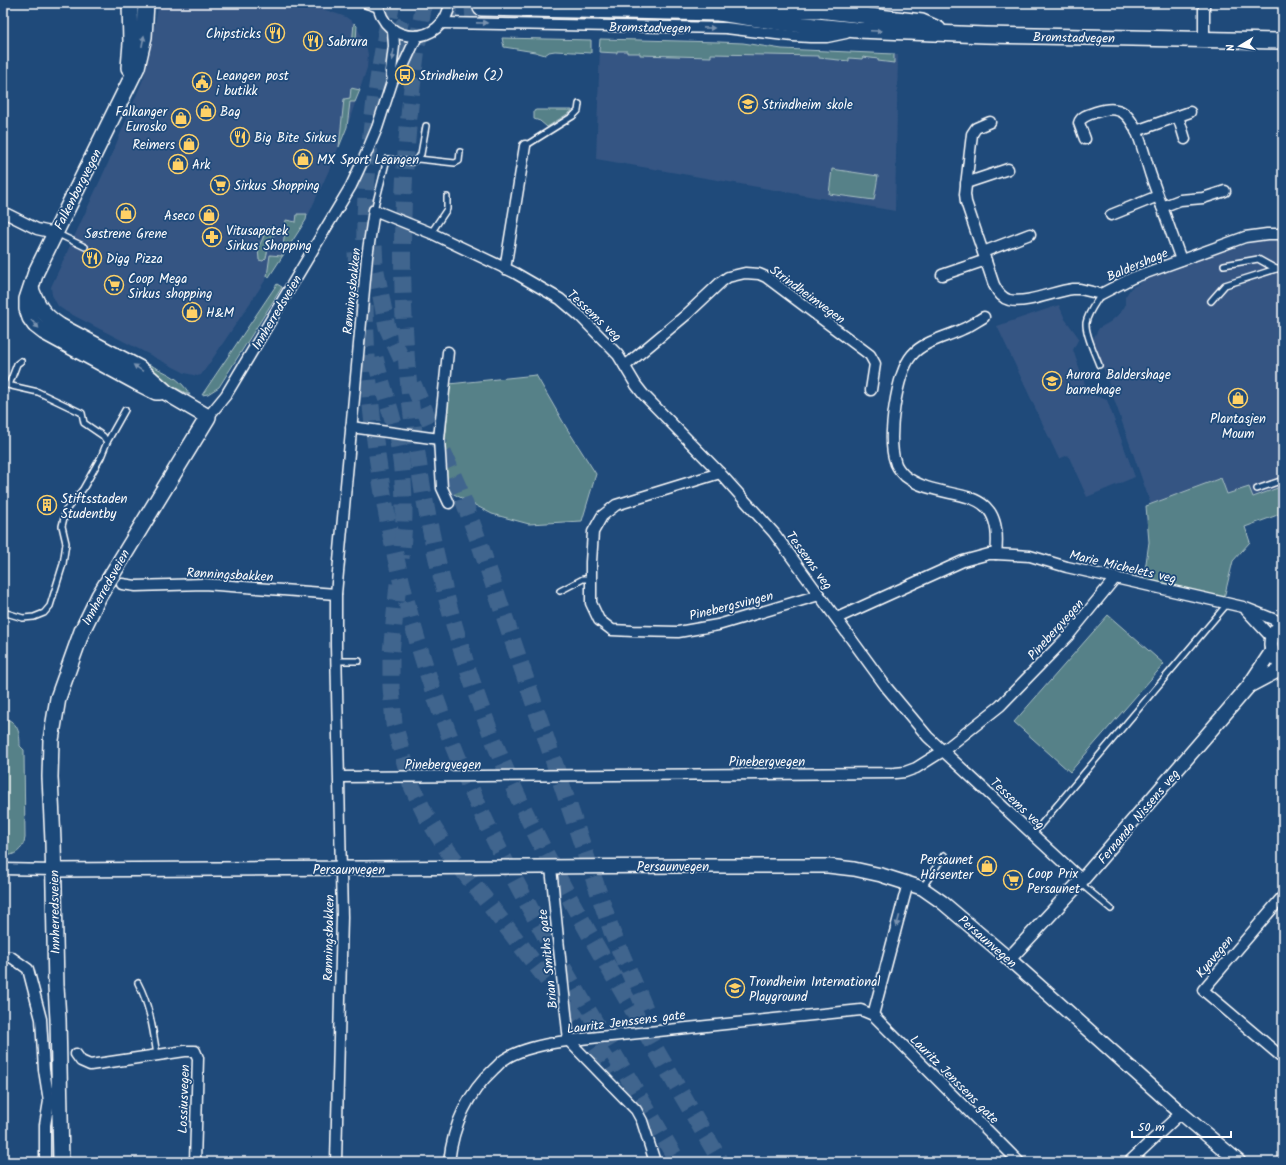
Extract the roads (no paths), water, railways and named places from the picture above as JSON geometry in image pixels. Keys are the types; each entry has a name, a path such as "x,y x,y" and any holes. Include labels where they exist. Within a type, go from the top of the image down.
{"main road":[{"name":"Falkenborgvegen","path":"126,91 131,43 130,3"},
{"name":"Falkenborgvegen","path":"146,3 144,37 137,67 36,272 27,299 27,308 30,318 35,325 44,332 156,392 167,393 208,417"},
{"name":"Bromstadvegen","path":"481,8 718,13 749,10 859,9 922,22 944,32"},
{"name":"Bromstadvegen","path":"718,13 785,23 857,30 1000,35 1283,41"},
{"name":"Innherredsveien","path":"61,1162 50,777 51,740 58,698 82,631 102,590 208,417"}],"street":[{"path":"368,3 379,5 384,20 393,30 406,35 417,36 434,31 442,23 448,13 450,3"},
{"name":"Bromstadvegen","path":"788,3 818,10"},
{"path":"1204,3 1204,39"},
{"name":"Bromstadvegen","path":"442,23 726,28 810,37 827,37 857,30"},
{"name":"Innherredsveien","path":"393,30 394,46 391,71 393,79"},
{"name":"Innherredsveien","path":"208,417 226,395 351,186 377,128 393,79 400,73 417,36"},
{"name":"Baldershage","path":"1085,139 1079,120 1082,118 1104,109 1112,109 1125,114 1130,120 1136,131 1181,260"},
{"path":"1136,131 1190,112"},
{"path":"1178,116 1185,139"},
{"name":"Baldershage","path":"990,122 973,130 966,183 966,202 997,291 1004,298 1009,300 1023,300 1073,289 1080,289 1101,294 1132,278 1245,237 1267,234 1283,234"},
{"path":"505,269 525,146"},
{"path":"966,183 1008,169"},
{"path":"1162,207 1180,200 1203,198 1225,191"},
{"path":"1111,215 1158,196"},
{"name":"Tessems veg","path":"374,210 431,233 542,288 560,299 582,317 618,355 642,394 720,473 774,533 887,688 928,737 1032,833 1081,882"},
{"name":"Rønningsbakken","path":"336,1162 342,868 336,661 336,594 367,257 374,210"},
{"path":"3,212 37,229 55,233"},
{"path":"942,276 1030,234"},
{"name":"Strindheimvegen","path":"625,366 686,315 721,282 736,274 752,273 766,277 870,355 874,364 871,390"},
{"path":"984,317 963,329 932,342 912,355 907,362 901,377 891,435 892,450 895,462 906,476 919,483 936,489 965,495 982,504 991,512 995,522 998,539 996,554"},
{"path":"448,352 439,439 442,488 449,503"},
{"path":"351,428 439,439"},
{"name":"Pinebergsvingen","path":"720,473 616,505 602,516 593,532 591,579 591,603 599,620 612,630 678,632 718,625 819,595"},
{"name":"Marie Michelets veg","path":"837,618 963,561 989,554 996,554 1030,556 1067,567 1228,603 1243,607 1283,623"},
{"name":"Pinebergvegen","path":"340,777 905,772 916,768 943,750 1000,706 1068,636 1116,577"},
{"name":"Rønningsbakken","path":"122,584 136,586 204,584 336,594"},
{"path":"1243,607 1271,637"},
{"path":"1283,623 1274,631 1270,644 1275,658 1283,664"},
{"name":"Fernanda Nissens veg","path":"1009,960 1081,882 1248,687 1272,651"},
{"name":"Fernanda Nissens veg","path":"1248,687 1283,668"},
{"name":"Persaunvegen","path":"3,869 828,866 868,872 922,888 945,905 1238,1162"},
{"name":"Brian Smiths gate","path":"551,867 570,1041"},
{"path":"873,1015 908,883"},
{"name":"Kyavegen","path":"1283,896 1203,990 1283,1058"},
{"path":"3,958 11,957 28,969 41,1019 44,1070 49,1101 45,1126 44,1162"},
{"name":"Lauritz Jenssens gate","path":"449,1162 453,1138 462,1112 469,1100 485,1078 506,1058 520,1052 537,1046 570,1041 712,1024 861,1010 873,1015 1019,1162"},
{"path":"570,1041 636,1110 642,1121 655,1162"},
{"name":"Lossiusvegen","path":"76,1054 81,1061 90,1065 185,1051 195,1051 198,1058 194,1162"},
{"path":"1129,1162 1181,1113"}],"lane":[{"path":"857,30 859,9"},
{"path":"525,146 573,116 578,111 579,104"},
{"path":"426,126 421,154 418,159 455,163 459,161 460,152"},
{"name":"Rønningsbakken","path":"374,210 387,159 412,162 418,159"},
{"path":"431,233 447,210 448,197"},
{"path":"55,233 85,247"},
{"path":"1224,265 1258,259 1276,269"},
{"path":"1211,301 1225,285 1276,269 1283,269"},
{"path":"1099,365 1087,332 1086,322 1101,294"},
{"path":"9,385 17,364 21,360"},
{"path":"3,384 38,392 82,413 84,423 103,436 107,442"},
{"path":"3,612 23,618 34,617 44,614 50,606 63,564 66,543 62,526 66,510 83,489 125,410"},
{"path":"1257,490 1283,480"},
{"path":"560,591 583,578 591,579"},
{"path":"1032,833 1228,603"},
{"path":"336,661 359,661"},
{"path":"922,888 944,855"},
{"path":"1081,882 1111,909"},
{"path":"138,983 144,994 151,1018 157,1055"}],"tunnel":[{"path":"384,3 387,14 393,23 397,26 413,31"},
{"path":"365,265 366,199 371,133 380,68 392,3"},
{"path":"424,3 410,102 403,202 403,301 410,400 424,498 446,595 475,691 512,784 525,811 580,918 721,1162"},
{"path":"442,15 472,13 481,8 474,3"},
{"path":"391,82 406,30"},
{"path":"374,246 375,266 387,327 402,360"},
{"path":"356,252 357,272 363,311"},
{"path":"365,305 368,375 376,445 387,514 402,584 421,652 443,719 469,784 498,847 540,927 678,1162"},
{"path":"375,358 399,447 404,495 404,526 401,558"},
{"path":"413,384 460,491 479,542 612,932 650,1020"},
{"path":"398,584 391,653 391,687 394,724 411,784 425,814 448,851 575,1016 614,1072"}],"place":[{"name":"Chipsticks","path":"275,33"},
{"name":"Sabrura","path":"313,41"},
{"name":"Strindheim (2)","path":"405,75"},
{"name":"Leangen post i butikk","path":"202,82"},
{"name":"Strindheim skole","path":"748,104"},
{"name":"Bag","path":"206,111"},
{"name":"Falkanger Eurosko","path":"181,118"},
{"name":"Big Bite Sirkus","path":"240,137"},
{"name":"Reimers","path":"189,144"},
{"name":"MX Sport Leangen","path":"303,159"},
{"name":"Ark","path":"178,164"},
{"name":"Sirkus Shopping","path":"220,185"},
{"name":"Søstrene Grene","path":"126,213"},
{"name":"Aseco","path":"209,215"},
{"name":"Vitusapotek Sirkus Shopping","path":"212,237"},
{"name":"Digg Pizza","path":"92,258"},
{"name":"Coop Mega Sirkus shopping","path":"114,285"},
{"name":"H&M","path":"192,312"},
{"name":"Aurora Baldershage barnehage","path":"1052,381"},
{"name":"Plantasjen Moum","path":"1238,398"},
{"name":"Stiftsstaden Studentby","path":"47,505"},
{"name":"Persaunet Hårsenter","path":"987,866"},
{"name":"Coop Prix Persaunet","path":"1013,880"},
{"name":"Trondheim International Playground","path":"735,988"}]}
